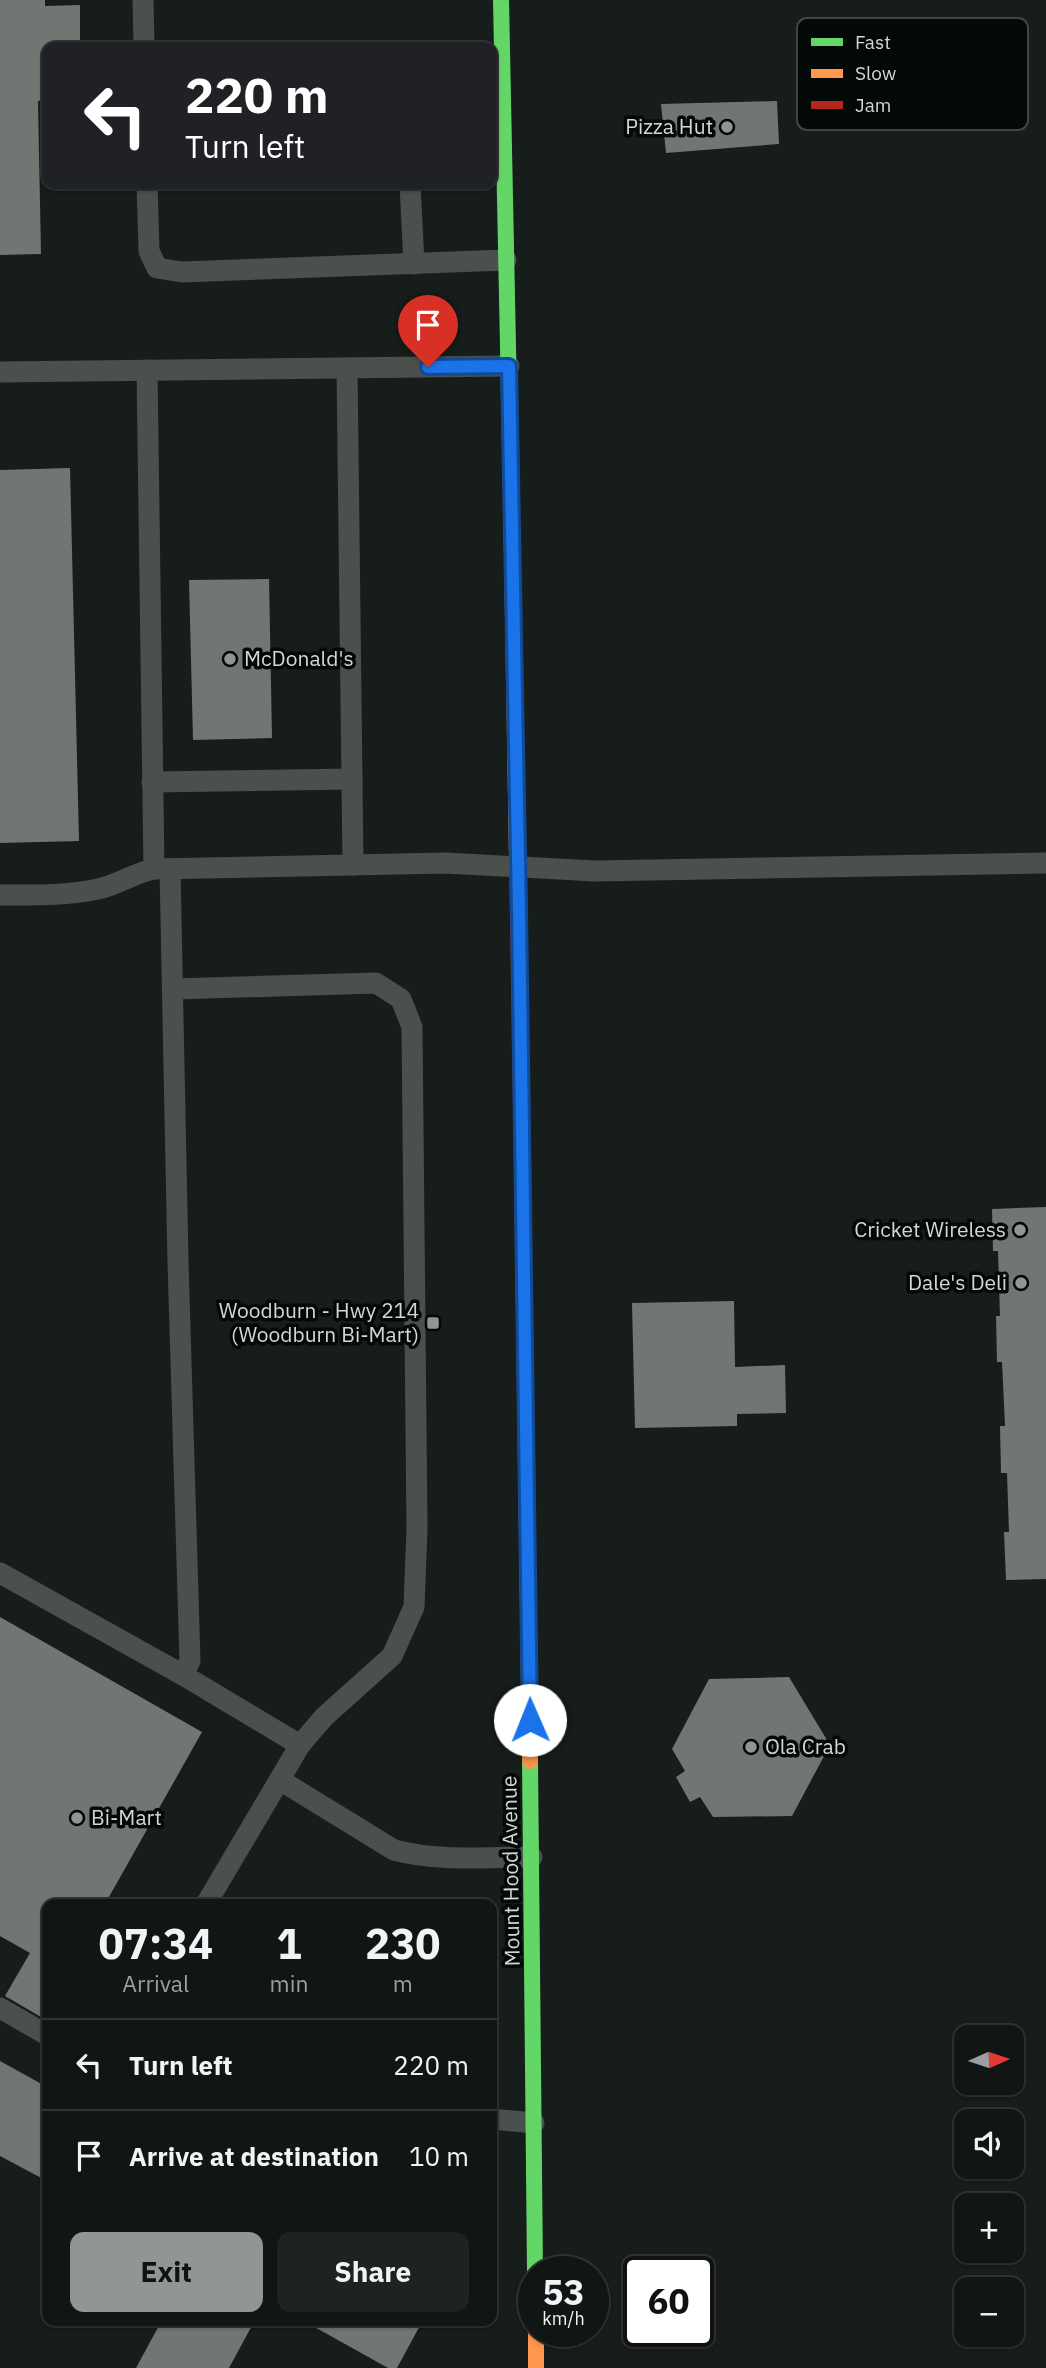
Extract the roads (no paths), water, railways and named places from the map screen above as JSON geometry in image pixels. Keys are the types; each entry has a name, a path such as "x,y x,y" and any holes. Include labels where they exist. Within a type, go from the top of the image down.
{"main road":[{"name":"Mount Hood Avenue","path":"501,0 519,867 535,2256"},
{"path":"536,2347 536,2368"}],"lane":[{"path":"143,0 144,42"},
{"path":"147,189 149,251 157,268 182,272 506,260"},
{"path":"411,189 414,264"},
{"path":"0,372 509,366"},
{"path":"348,368 353,865"},
{"path":"147,370 152,782 174,989 178,1262 190,1661 183,1675"},
{"path":"152,782 352,779"},
{"path":"0,895 58,894 100,889 138,873 162,869 445,863 595,872 1046,863"},
{"path":"174,989 376,983 401,999 412,1027 417,1528 414,1606 391,1656 324,1717 300,1745 209,1899"},
{"path":"0,1573 183,1675 300,1745"},
{"path":"280,1780 394,1850 415,1856 444,1858 532,1857"},
{"path":"0,2008 42,2032"},
{"path":"497,2119 534,2123"}],"place":[{"name":"Pizza Hut","path":"727,127"},
{"name":"McDonald's","path":"230,659"},
{"name":"Cricket Wireless","path":"1020,1230"},
{"name":"Dale's Deli","path":"1021,1283"},
{"name":"Woodburn - Hwy 214 (Woodburn Bi-Mart)","path":"433,1323"},
{"name":"Ola Crab","path":"751,1747"},
{"name":"Bi-Mart","path":"77,1818"}]}
